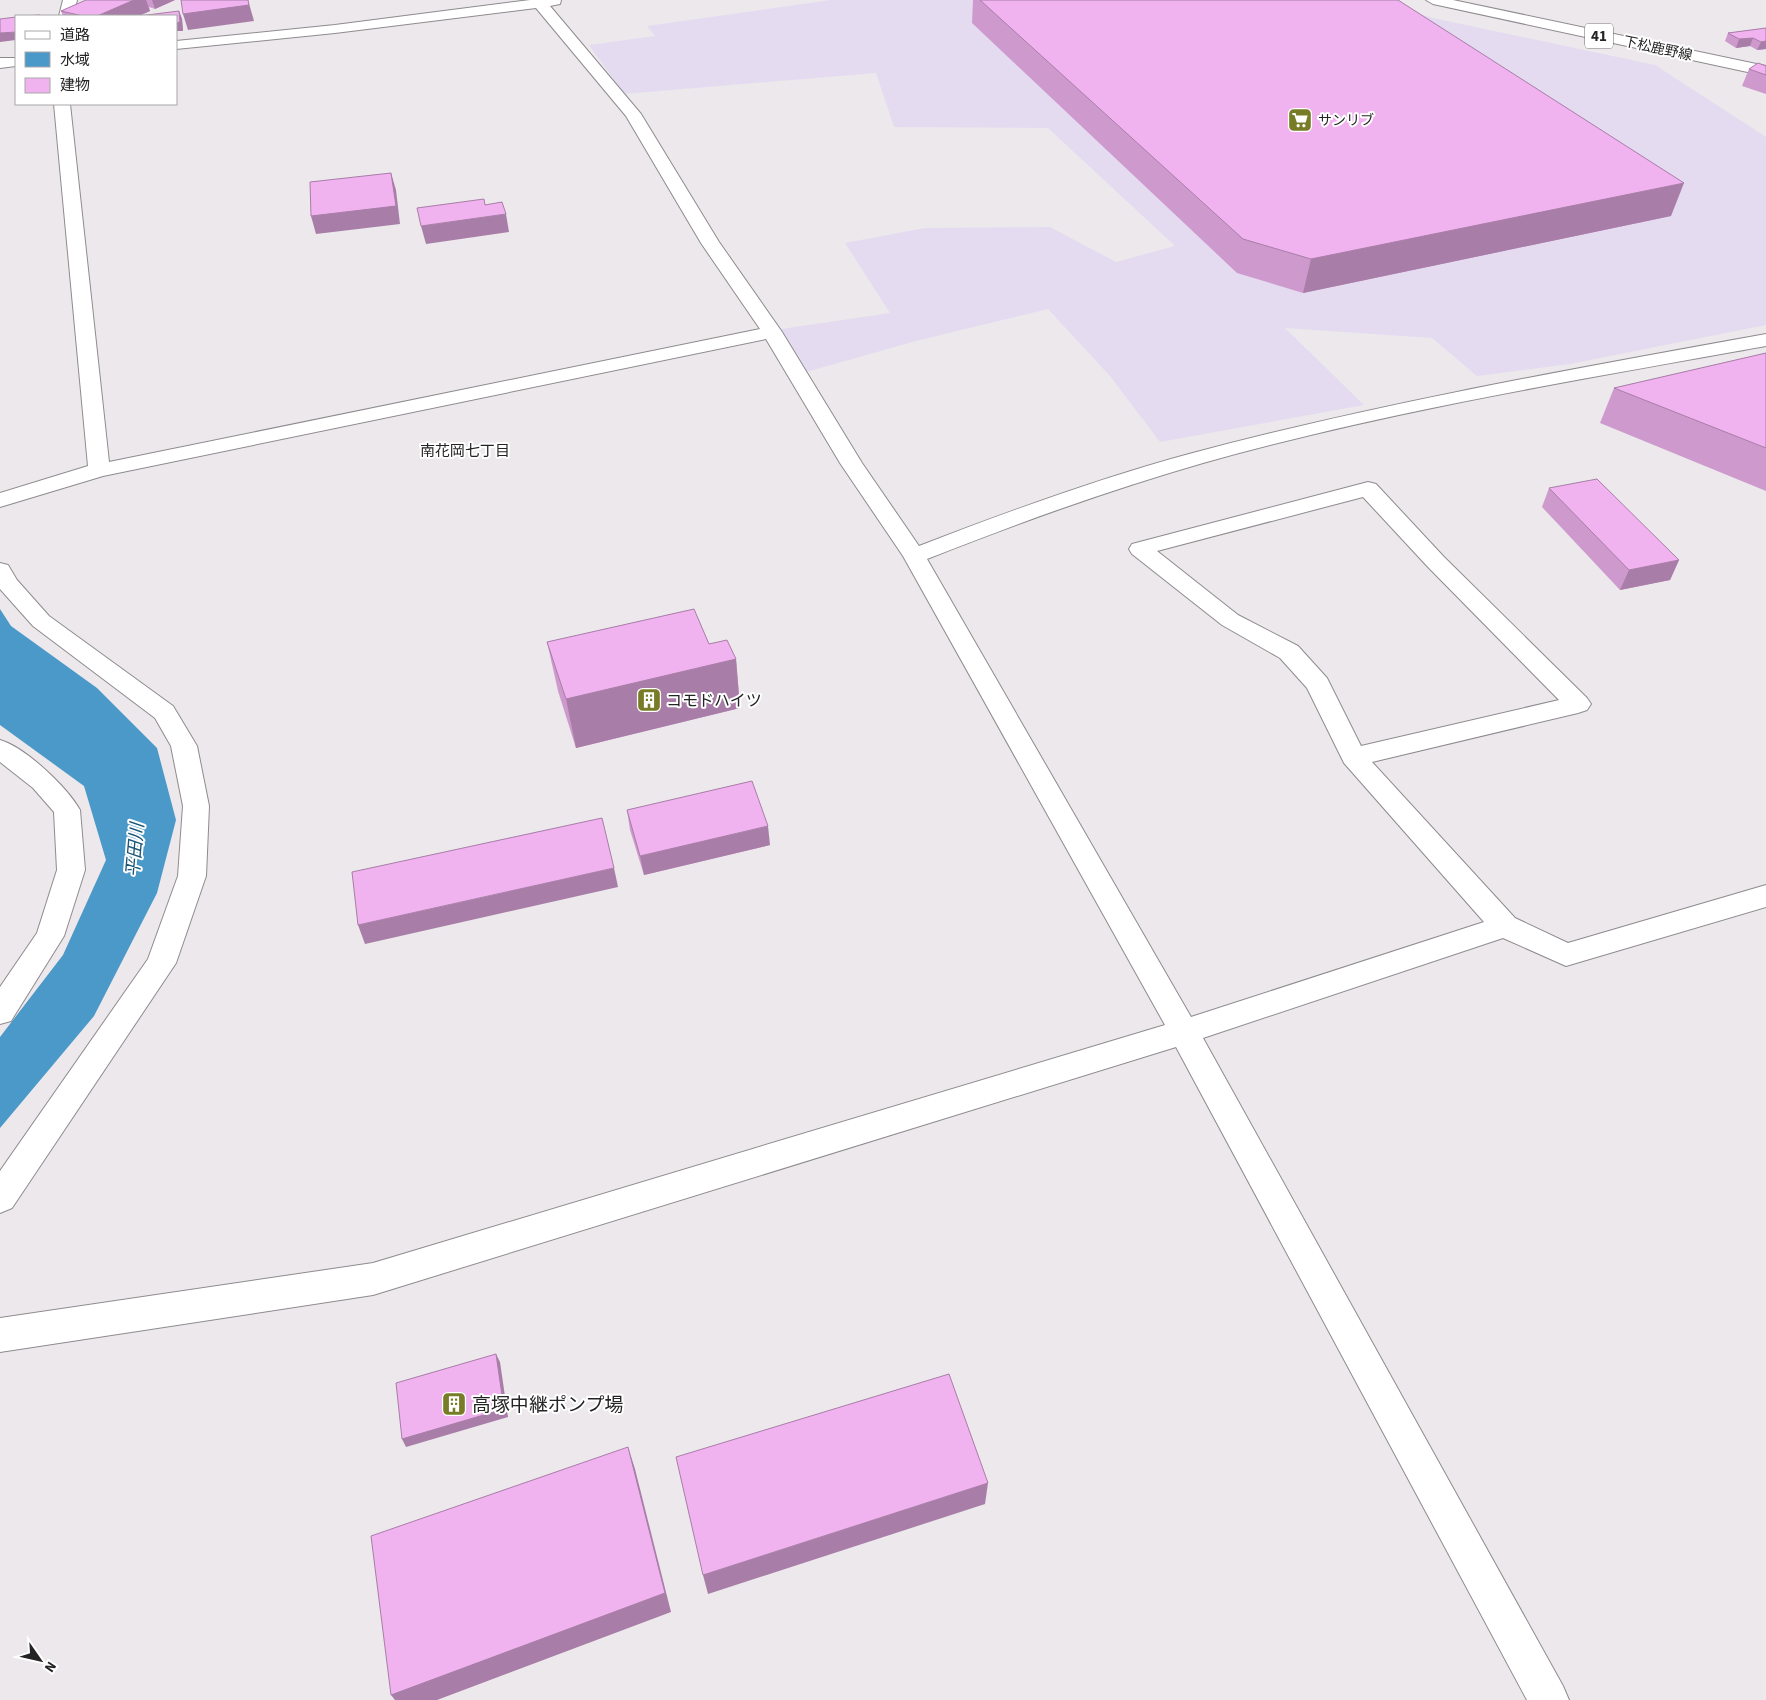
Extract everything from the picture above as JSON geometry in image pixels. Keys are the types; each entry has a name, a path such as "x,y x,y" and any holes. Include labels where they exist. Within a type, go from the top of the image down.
{"street":[{"path":"66,15 70,0"},
{"path":"178,45 335,29 561,0"},
{"name":"下松鹿野線","path":"1433,0 1766,71"},
{"path":"539,2 633,114 710,243 772,332 852,463 914,556 1184,1032 1549,1700"},
{"path":"0,64 15,62"},
{"path":"62,105 99,470"},
{"path":"0,500 99,470 772,332"},
{"path":"914,556 1027,512 1195,459 1326,426 1519,386 1766,340"},
{"path":"1353,757 1578,704 1436,562 1368,490 1140,549 1230,620 1289,652 1318,684 1353,757 1505,926 1566,955 1766,896"},
{"path":"0,1198 161,963 192,876 196,806 184,746 164,712 41,621 3,580"},
{"path":"0,749 42,781 67,810 71,870 50,936 0,1012"},
{"path":"0,1335 373,1279 1184,1032 1505,926"}],"shaded area":[{"path":"831,0 1373,0 1433,18 1655,65 1766,137 1766,325 1570,364 1477,376 1432,338 1285,328 1364,405 1160,442 1110,376 1048,309 916,341 799,374 775,330 890,313 845,243 925,228 1050,227 1116,262 1175,246 1048,128 894,127 876,73 624,94 589,45 655,36 647,26"}],"water":[{"name":"平田川","path":"0,609 11,626 97,688 157,748 176,820 157,893 94,1016 0,1128 0,1037 63,955 106,860 84,786 0,725"}],"building":[{"path":"86,0 134,0 99,15 79,15 61,11"},
{"path":"181,0 248,0 249,5 183,14"},
{"name":"サンリブ","path":"980,0 1398,0 1684,183 1311,259 1243,239"},
{"path":"179,11 180,22 178,22 178,15 147,15"},
{"path":"15,17 15,32 0,33 0,19"},
{"path":"1766,28 1766,41 1761,42 1753,38 1739,39 1728,33"},
{"path":"1758,63 1766,66 1766,75 1749,69"},
{"path":"391,173 396,206 311,216 310,182"},
{"path":"484,199 485,205 502,202 506,214 421,226 417,208"},
{"path":"1766,353 1766,448 1614,388"},
{"path":"1597,479 1679,560 1629,570 1549,488"},
{"path":"694,609 709,644 727,640 736,659 566,699 547,642"},
{"path":"752,781 768,826 640,856 627,810"},
{"path":"602,818 614,868 358,925 352,872"},
{"name":"高塚中継ポンプ場","path":"496,1354 504,1409 402,1439 396,1383"},
{"path":"949,1374 988,1483 703,1575 676,1457"},
{"path":"628,1447 665,1593 391,1695 371,1536"}],"place":[{"name":"サンリブ","path":"1300,120"},
{"name":"コモドハイツ","path":"649,700"},
{"name":"高塚中継ポンプ場","path":"454,1404"}],"district":[{"name":"南花岡七丁目","path":"465,451"}]}
